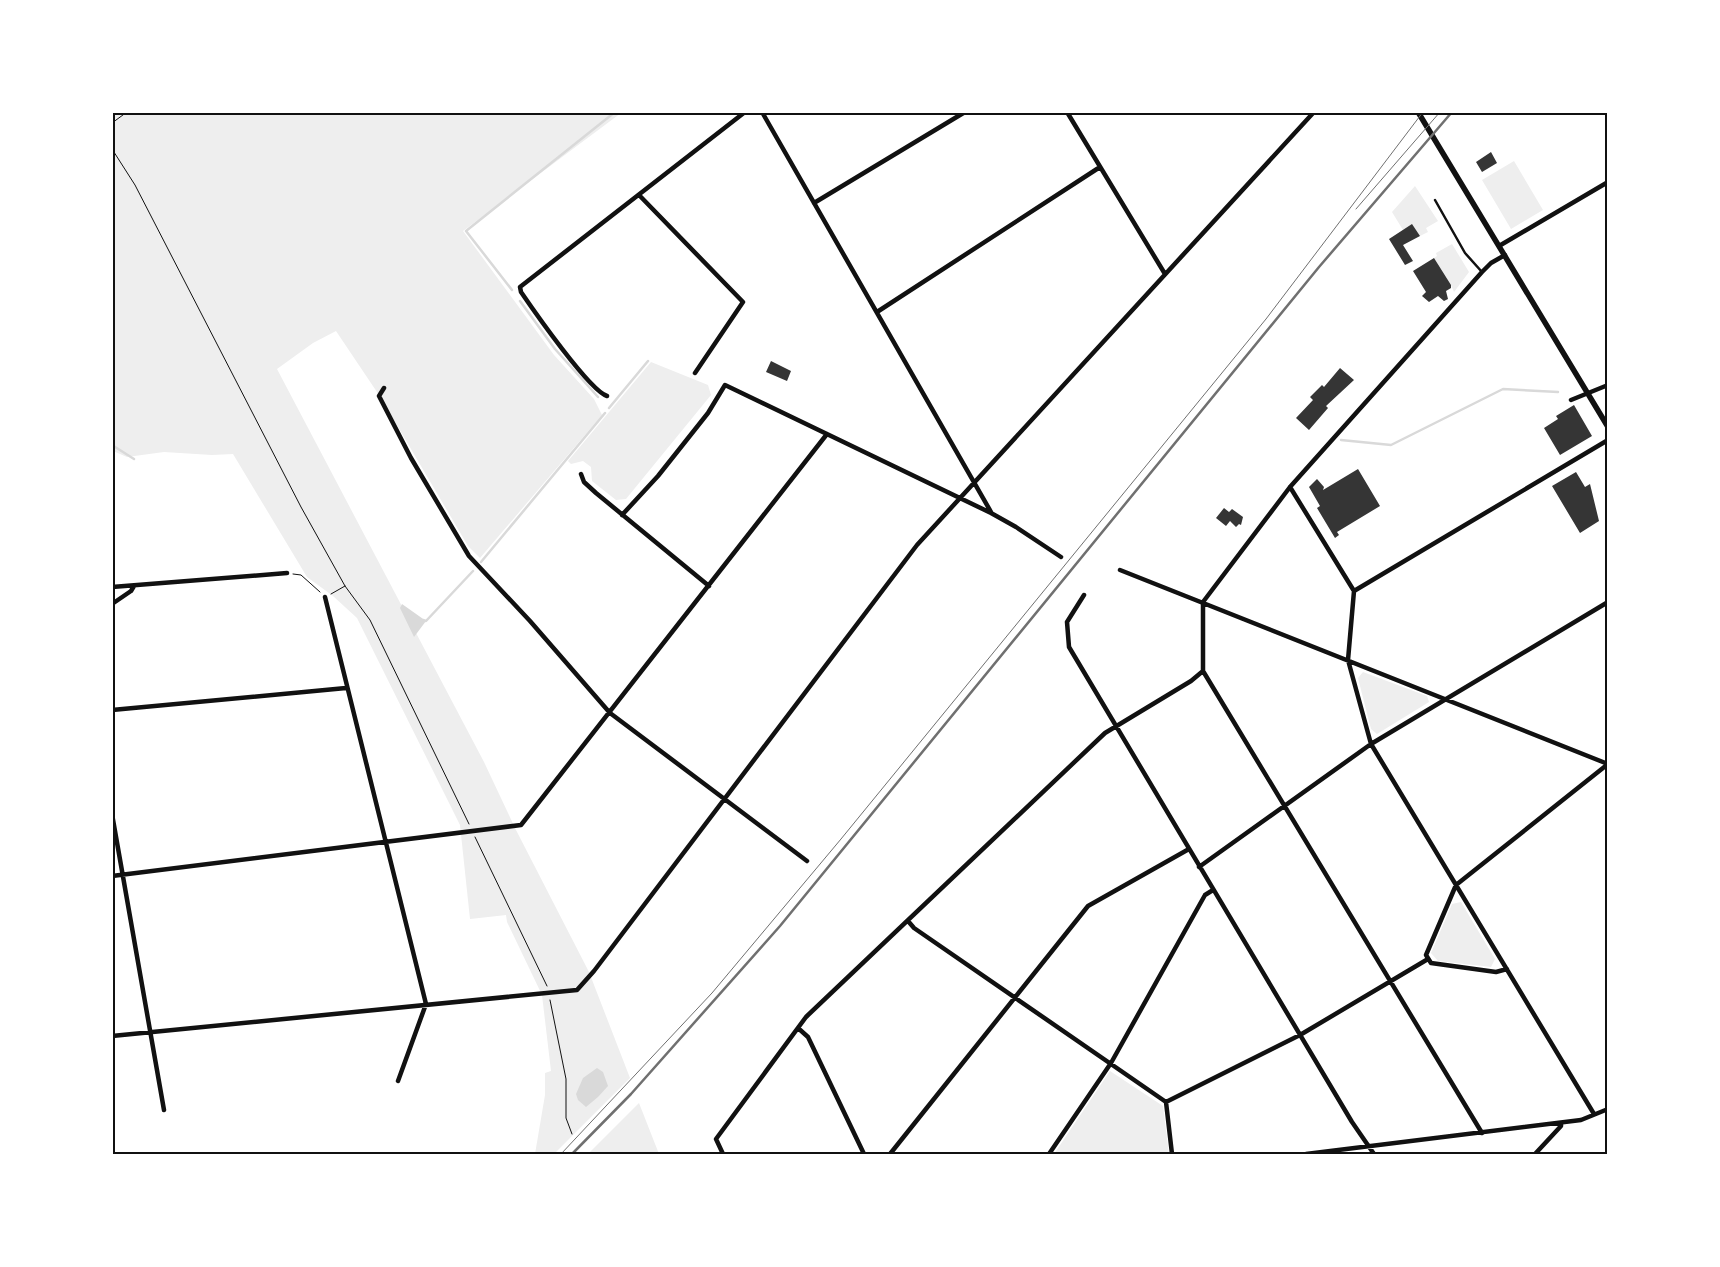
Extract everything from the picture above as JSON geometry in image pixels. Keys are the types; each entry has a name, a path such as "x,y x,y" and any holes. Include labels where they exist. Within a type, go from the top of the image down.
{"street":[{"path":"607,396 598,390 559,344 521,292 523,284 745,112"},
{"path":"762,112 974,480 991,513"},
{"path":"814,202 965,112"},
{"path":"1067,112 1165,274"},
{"path":"112,1036 577,990 599,965 917,545 974,480 1314,112"},
{"path":"1418,112 1608,427"},
{"path":"877,312 1100,167"},
{"path":"1499,246 1608,182"},
{"path":"639,195 743,302 695,373"},
{"path":"1482,1133 1202,672 1203,602 1290,487 1482,272 1491,263 1505,255"},
{"path":"1571,400 1608,385"},
{"path":"622,515 664,469 708,413 725,386 991,513 1016,526 1060,557"},
{"path":"384,388 379,396 405,447 469,556 530,621 610,713 807,861"},
{"path":"112,876 472,832 512,826 524,822 828,434"},
{"path":"1354,591 1608,440"},
{"path":"581,474 584,482 709,586"},
{"path":"1290,487 1354,591 1348,660 1371,744 1594,1114"},
{"path":"1120,570 1607,764 1456,885 1426,955 1428,959 1431,963 1496,972 1507,969"},
{"path":"112,587 288,573"},
{"path":"112,604 131,591 134,586"},
{"path":"1084,595 1067,622 1067,642 1213,890 1367,1146 1374,1154"},
{"path":"325,597 346,688 426,1004 398,1081"},
{"path":"1199,866 1371,744 1608,602"},
{"path":"723,1154 716,1139 806,1017 1116,725 1202,672"},
{"path":"112,710 346,688"},
{"path":"112,814 164,1110"},
{"path":"890,1154 1088,906 1189,849"},
{"path":"1049,1154 1111,1063 1205,895 1213,890"},
{"path":"908,921 914,928 1166,1102 1172,1154"},
{"path":"1166,1102 1300,1035 1428,959"},
{"path":"798,1028 808,1037 864,1154"},
{"path":"1306,1154 1561,1123 1580,1120 1608,1109"},
{"path":"1535,1154 1561,1126 1561,1123"}],"lane":[{"path":"1435,200 1465,253 1482,272"}],"path":[{"path":"112,123 127,112"},
{"path":"112,149 134,185 301,506 345,586 370,620 547,986"},
{"path":"288,573 302,575 325,597 345,586"},
{"path":"550,999 566,1079 566,1118 572,1134"}],"shaded area":[{"path":"112,113 621,113 463,231 554,355 594,399 602,415 480,558 468,546 381,398 336,331 313,343 277,369 484,762 516,830 589,972 630,1078 554,1154 535,1154 545,1095 545,1073 551,1071 542,995 507,922 506,915 470,919 460,825 357,618 333,596 307,577 233,454 212,455 164,452 127,457 113,451"},
{"path":"1514,161 1543,210 1511,229 1482,180"},
{"path":"1415,186 1438,221 1426,228 1428,232 1420,236 1412,225 1403,230 1392,212"},
{"path":"1452,244 1469,272 1454,292 1434,258 1437,256 1436,253"},
{"path":"651,362 708,385 711,395 626,499 616,500 592,481 591,467 583,461 571,464 568,461"},
{"path":"402,604 426,621 414,637 400,608"},
{"path":"1363,672 1427,696 1429,702 1377,734 1371,729 1358,678"},
{"path":"1461,902 1495,959 1491,967 1438,961 1431,953 1452,904"},
{"path":"597,1068 603,1072 608,1086 586,1107 578,1100 576,1094 583,1078"},
{"path":"1110,1071 1163,1106 1169,1154 1054,1154"},
{"path":"639,1103 659,1154 588,1154"}],"building":[{"path":"1491,152 1497,163 1482,172 1476,162"},
{"path":"1412,224 1420,236 1403,245 1413,261 1405,265 1389,239"},
{"path":"1434,258 1451,288 1446,291 1448,299 1444,301 1438,296 1429,302 1422,296 1426,292 1413,271"},
{"path":"771,361 791,371 787,381 766,372"},
{"path":"1340,368 1354,380 1326,406 1328,408 1309,430 1296,418 1313,400 1310,397 1322,385 1324,387"},
{"path":"1574,405 1592,436 1560,455 1544,428 1558,419 1556,416"},
{"path":"1358,469 1380,506 1337,532 1339,535 1335,538 1317,508 1320,506 1309,487 1317,479 1324,487 1323,490"},
{"path":"1576,472 1585,487 1590,484 1599,521 1580,533 1552,486"},
{"path":"1224,508 1229,512 1232,509 1243,517 1241,525 1239,524 1236,527 1230,521 1226,526 1216,518"}],"waterway":[{"path":"512,290 466,231 615,112"},
{"path":"520,301 555,349 598,397"},
{"path":"609,408 648,361"},
{"path":"1341,440 1391,445 1503,389 1558,392"},
{"path":"481,562 605,413"},
{"path":"112,445 134,459"},
{"path":"423,620 426,621 473,571"}],"tram line":[{"path":"561,1154 712,993 841,839 1266,319 1423,112"},
{"path":"1356,209 1440,112"}],"railway":[{"path":"572,1154 631,1094 780,926 1319,267 1452,112"}]}
